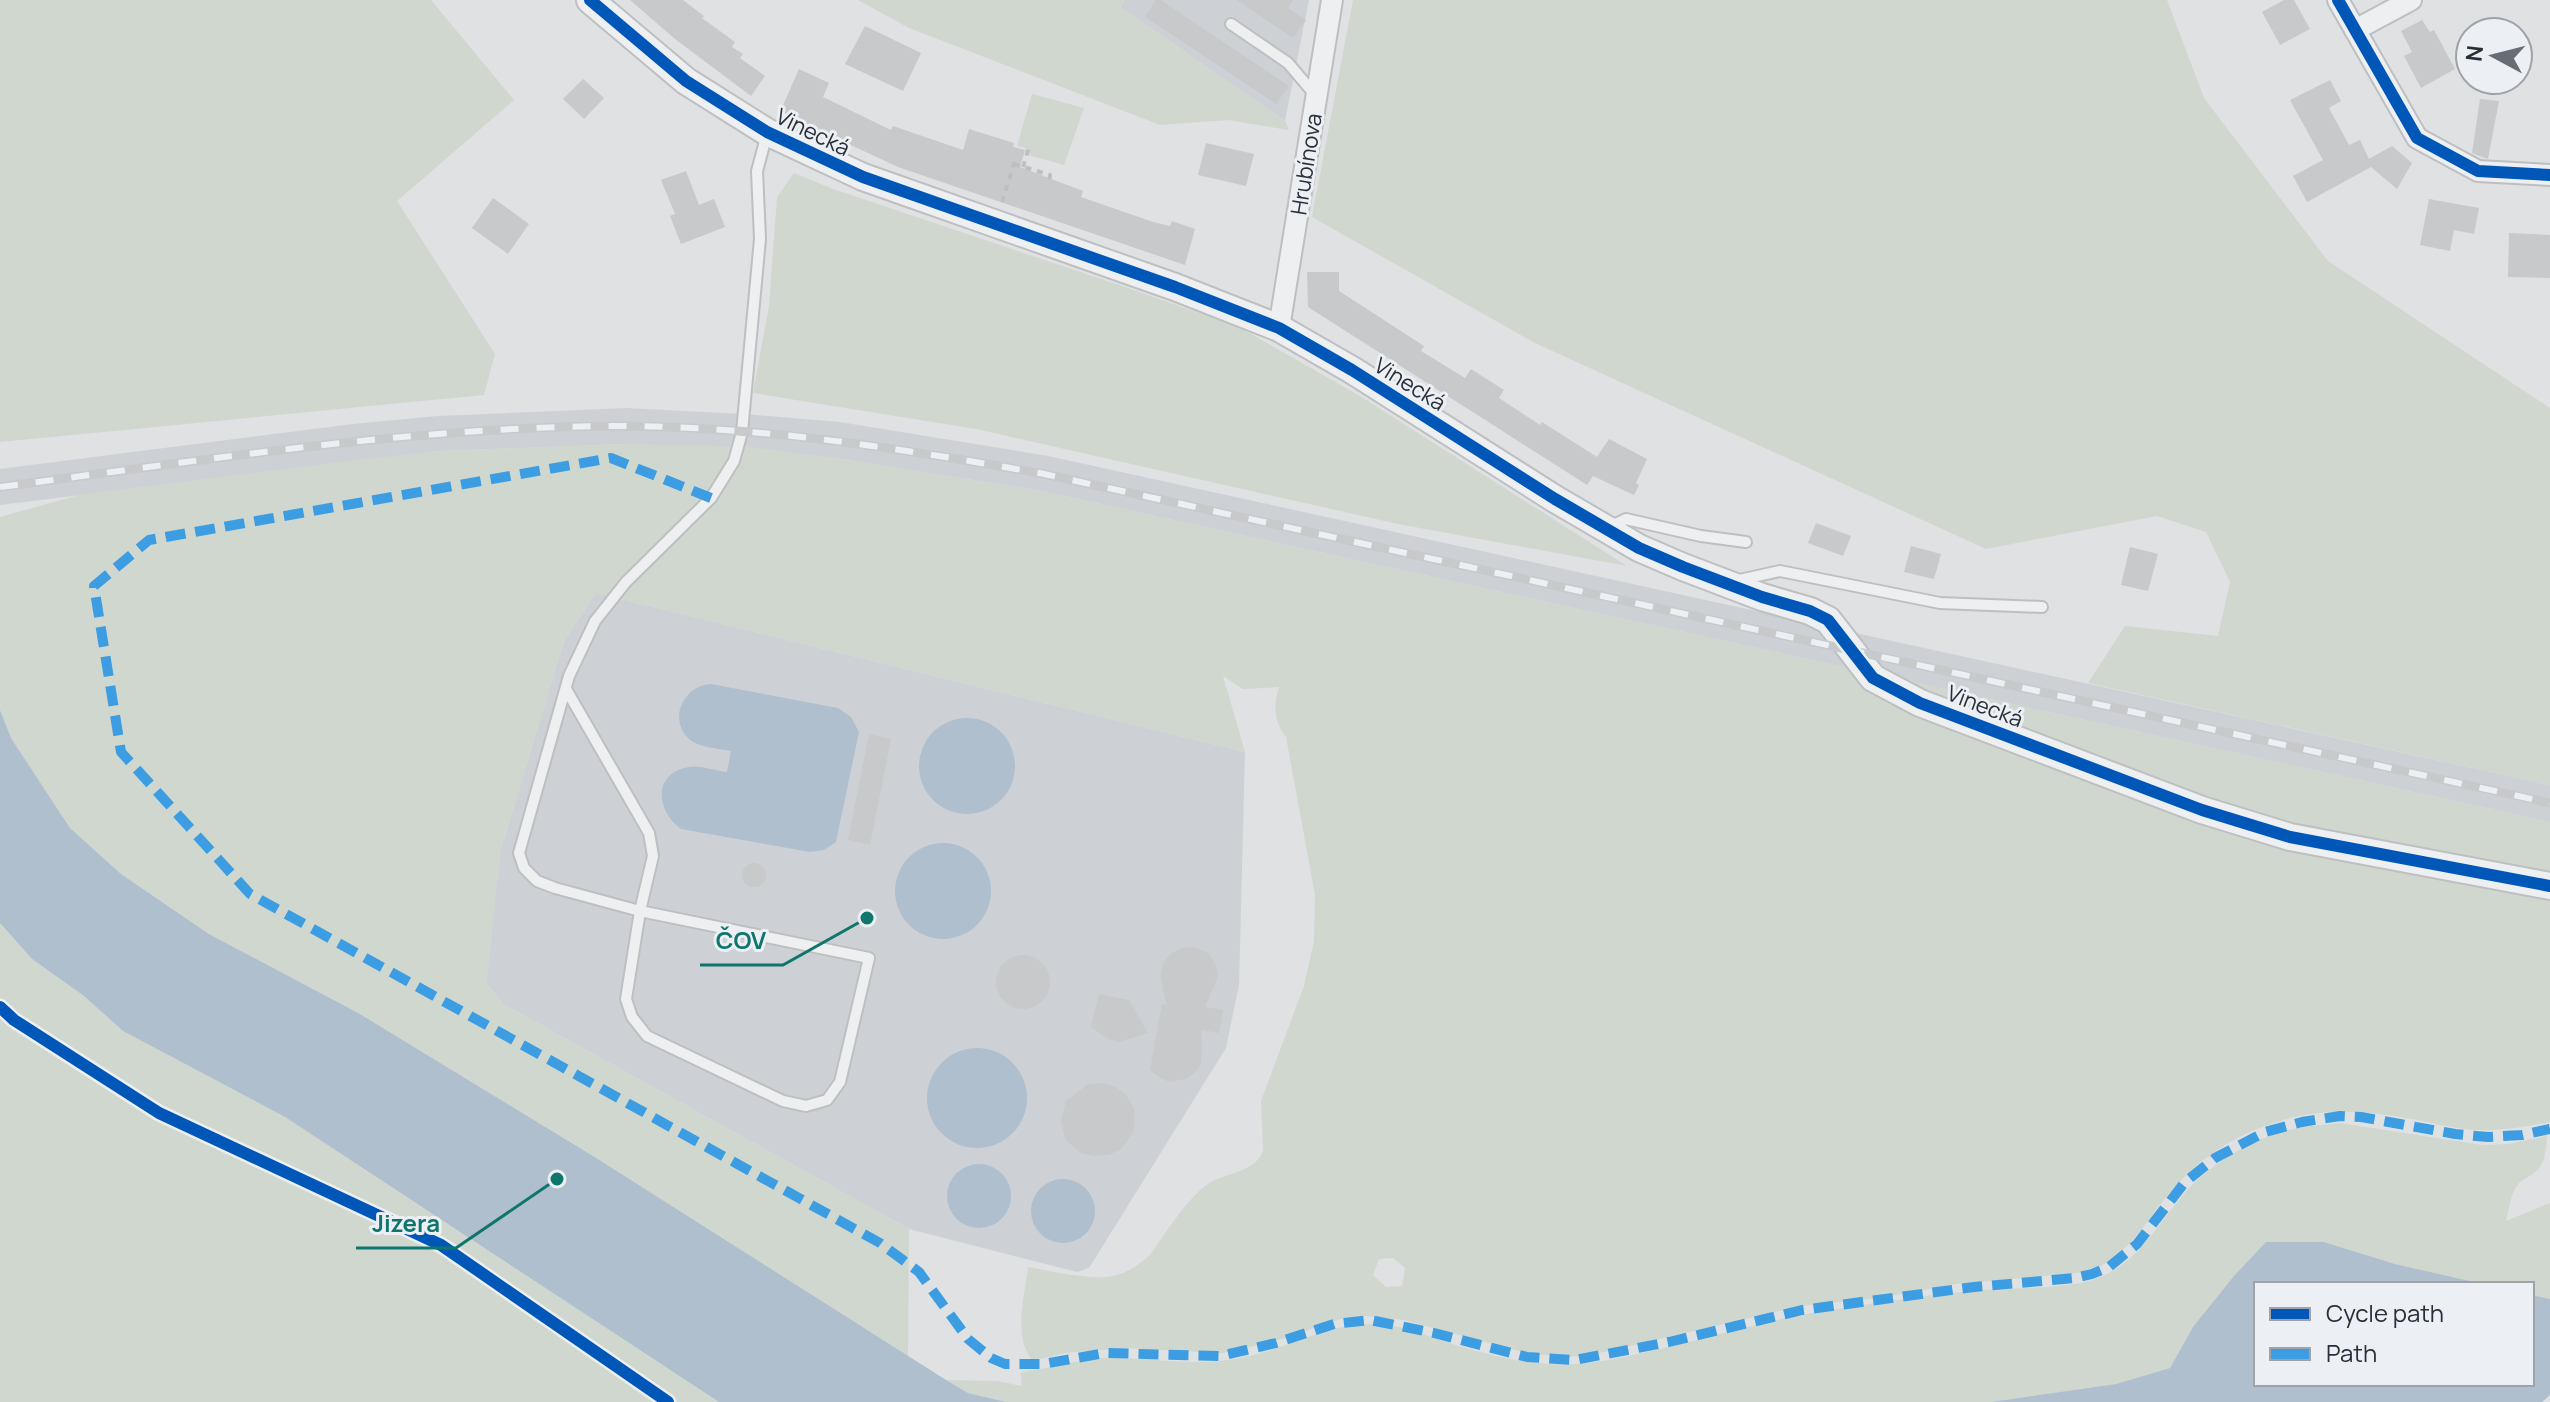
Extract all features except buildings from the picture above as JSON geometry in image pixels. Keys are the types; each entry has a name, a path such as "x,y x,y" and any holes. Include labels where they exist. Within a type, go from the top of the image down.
{"street":[{"name":"Vinecká","path":"590,0 686,81 767,132 863,177 1175,287 1279,328 1639,548 1828,620 1873,678 1920,703 2202,810 2290,837 2550,886"},
{"name":"Hrubínova","path":"1279,328 1332,0"},
{"path":"2338,0 2417,138 2478,171 2550,175"},
{"path":"2355,30 2411,0"}],"lane":[{"path":"1231,24 1288,63 1317,98"},
{"path":"566,689 649,833 653,856 640,911 626,999 632,1017 647,1036 783,1101 806,1106 827,1100 840,1082 869,958 640,911 555,888 537,881 524,868 519,853 569,676 595,621 626,582 711,498 734,461 742,432 760,239 757,171 767,132"},
{"path":"1605,529 1626,519 1701,536 1746,542"},
{"path":"1726,583 1780,571 1940,603 2042,607"}],"path":[{"path":"1023,167 1030,144"},
{"path":"995,224 1015,162 1050,175 1049,183"}],"shaded area":[{"path":"0,0 431,0 514,100 397,201 495,354 484,395 0,442"},
{"path":"858,0 1124,0 1120,7 1285,121 1289,130 1228,120 1160,125 909,28"},
{"path":"1124,0 1309,0 1285,121 1120,7"},
{"path":"1353,0 2167,0 2204,98 2328,261 2550,408 2550,785 2088,683 2125,626 2218,636 2230,582 2206,532 2157,516 1986,549 1535,343 1312,217"},
{"path":"1032,94 1084,108 1064,165 1025,154 1026,148 1017,146"},
{"path":"794,173 1239,327 1360,396 1627,566 1398,524 976,429 753,393 769,306 777,197"},
{"path":"627,408 840,422 1048,456 2550,785 2550,822 1041,491 835,458 626,444 439,451 0,505 0,469 353,424 437,416"},
{"path":"626,444 751,447 1041,491 2550,822 2550,1122 2478,1130 2358,1112 2320,1113 2282,1120 2237,1138 2203,1161 2173,1189 2126,1247 2088,1272 1956,1284 1879,1298 1801,1306 1604,1352 1570,1357 1530,1354 1404,1320 1365,1316 1347,1317 1276,1341 1222,1353 1125,1348 1065,1353 1033,1361 1021,1328 1028,1267 1097,1277 1126,1272 1150,1255 1202,1188 1248,1167 1263,1151 1261,1101 1304,986 1314,941 1315,895 1286,737 1276,714 1279,687 1243,689 1223,676 1245,752 596,593 564,641 500,852 486,983 503,1004 909,1229 908,1357 593,1156 360,1014 209,934 121,874 70,828 11,738 0,710 0,517 79,495 439,451","holes":["1393,1258 1405,1268 1402,1286 1386,1287 1373,1275 1379,1259"]},
{"path":"596,593 1245,752 1239,985 1226,1048 1089,1268 1077,1272 909,1229 503,1004 486,983 500,852 564,641"},
{"path":"0,923 32,959 84,996 123,1031 285,1117 719,1402 0,1402"},
{"path":"2340,1123 2482,1145 2508,1144 2547,1136 2545,1156 2539,1168 2516,1187 2506,1221 2550,1203 2550,1299 2534,1295 2534,1282 2474,1282 2395,1264 2324,1242 2266,1242 2193,1327 2170,1368 2116,1384 1991,1402 1006,1402 968,1393 946,1380 997,1381 1022,1386 1021,1372 1087,1360 1205,1362 1236,1359 1342,1327 1379,1324 1405,1328 1511,1359 1544,1364 1577,1364 1629,1356 1782,1319 1842,1308 1970,1291 2075,1284 2096,1279 2128,1260 2189,1188 2226,1158 2268,1136 2303,1127"}],"water":[{"path":"711,684 838,708 851,717 859,732 836,842 824,850 810,852 681,829 672,821 666,812 662,793 669,777 689,767 727,772 731,751 693,742 680,722 679,713 687,696"},
{"path":"0,710 11,738 70,828 121,874 209,934 360,1014 593,1156 946,1380 968,1393 1006,1402 719,1402 285,1117 123,1031 84,996 32,959 0,923"},
{"path":"967,718 986,721 1001,732 1012,747 1015,766 1012,785 1001,800 986,811 967,814 948,811 933,800 922,785 919,766 922,747 933,732 948,721"},
{"path":"943,843 962,846 977,857 988,872 991,891 988,910 977,925 962,936 943,939 924,936 909,925 898,910 895,891 898,872 909,857 924,846"},
{"path":"977,1048 996,1052 1013,1062 1023,1079 1027,1098 1023,1117 1013,1134 996,1144 977,1148 958,1144 941,1134 931,1117 927,1098 931,1079 941,1062 958,1052"},
{"path":"979,1164 991,1166 1002,1173 1009,1184 1009,1208 1002,1219 991,1226 979,1228 967,1226 956,1219 949,1208 947,1196 949,1184 956,1173 967,1166"},
{"path":"1063,1179 1075,1181 1086,1188 1093,1199 1093,1223 1086,1234 1075,1241 1063,1243 1051,1241 1040,1234 1033,1223 1031,1211 1033,1199 1040,1188 1051,1181"},
{"path":"2266,1242 2324,1242 2395,1264 2474,1282 2254,1282 2254,1386 2534,1386 2534,1295 2550,1299 2550,1395 2542,1402 1991,1402 2116,1384 2170,1368 2193,1327"}],"railway":[{"path":"0,487 311,446 467,432 677,427 835,441 1044,474 2550,803"}],"marked path":[{"path":"711,498 611,458 149,540 94,586 121,752 250,894 880,1243 919,1272 968,1339 991,1358 1005,1364 1043,1364 1105,1353 1220,1356 1276,1343 1334,1324 1370,1320 1527,1357 1575,1360 1669,1342 1802,1310 2092,1274 2109,1267 2137,1244 2185,1182 2215,1158 2265,1132 2302,1122 2340,1116 2361,1117 2488,1137 2550,1129"}],"cycle path":[{"path":"590,0 686,81 767,132 863,177 1175,287 1279,328 1639,548 1828,620 1873,678 1920,703 2202,810 2290,837 2550,886"},
{"path":"2338,0 2417,138 2478,171 2550,175"},
{"path":"0,1007 14,1020 159,1113 441,1245 668,1402"}],"place":[{"name":"ČOV","path":"867,918"},
{"name":"Jizera","path":"557,1179"}]}
